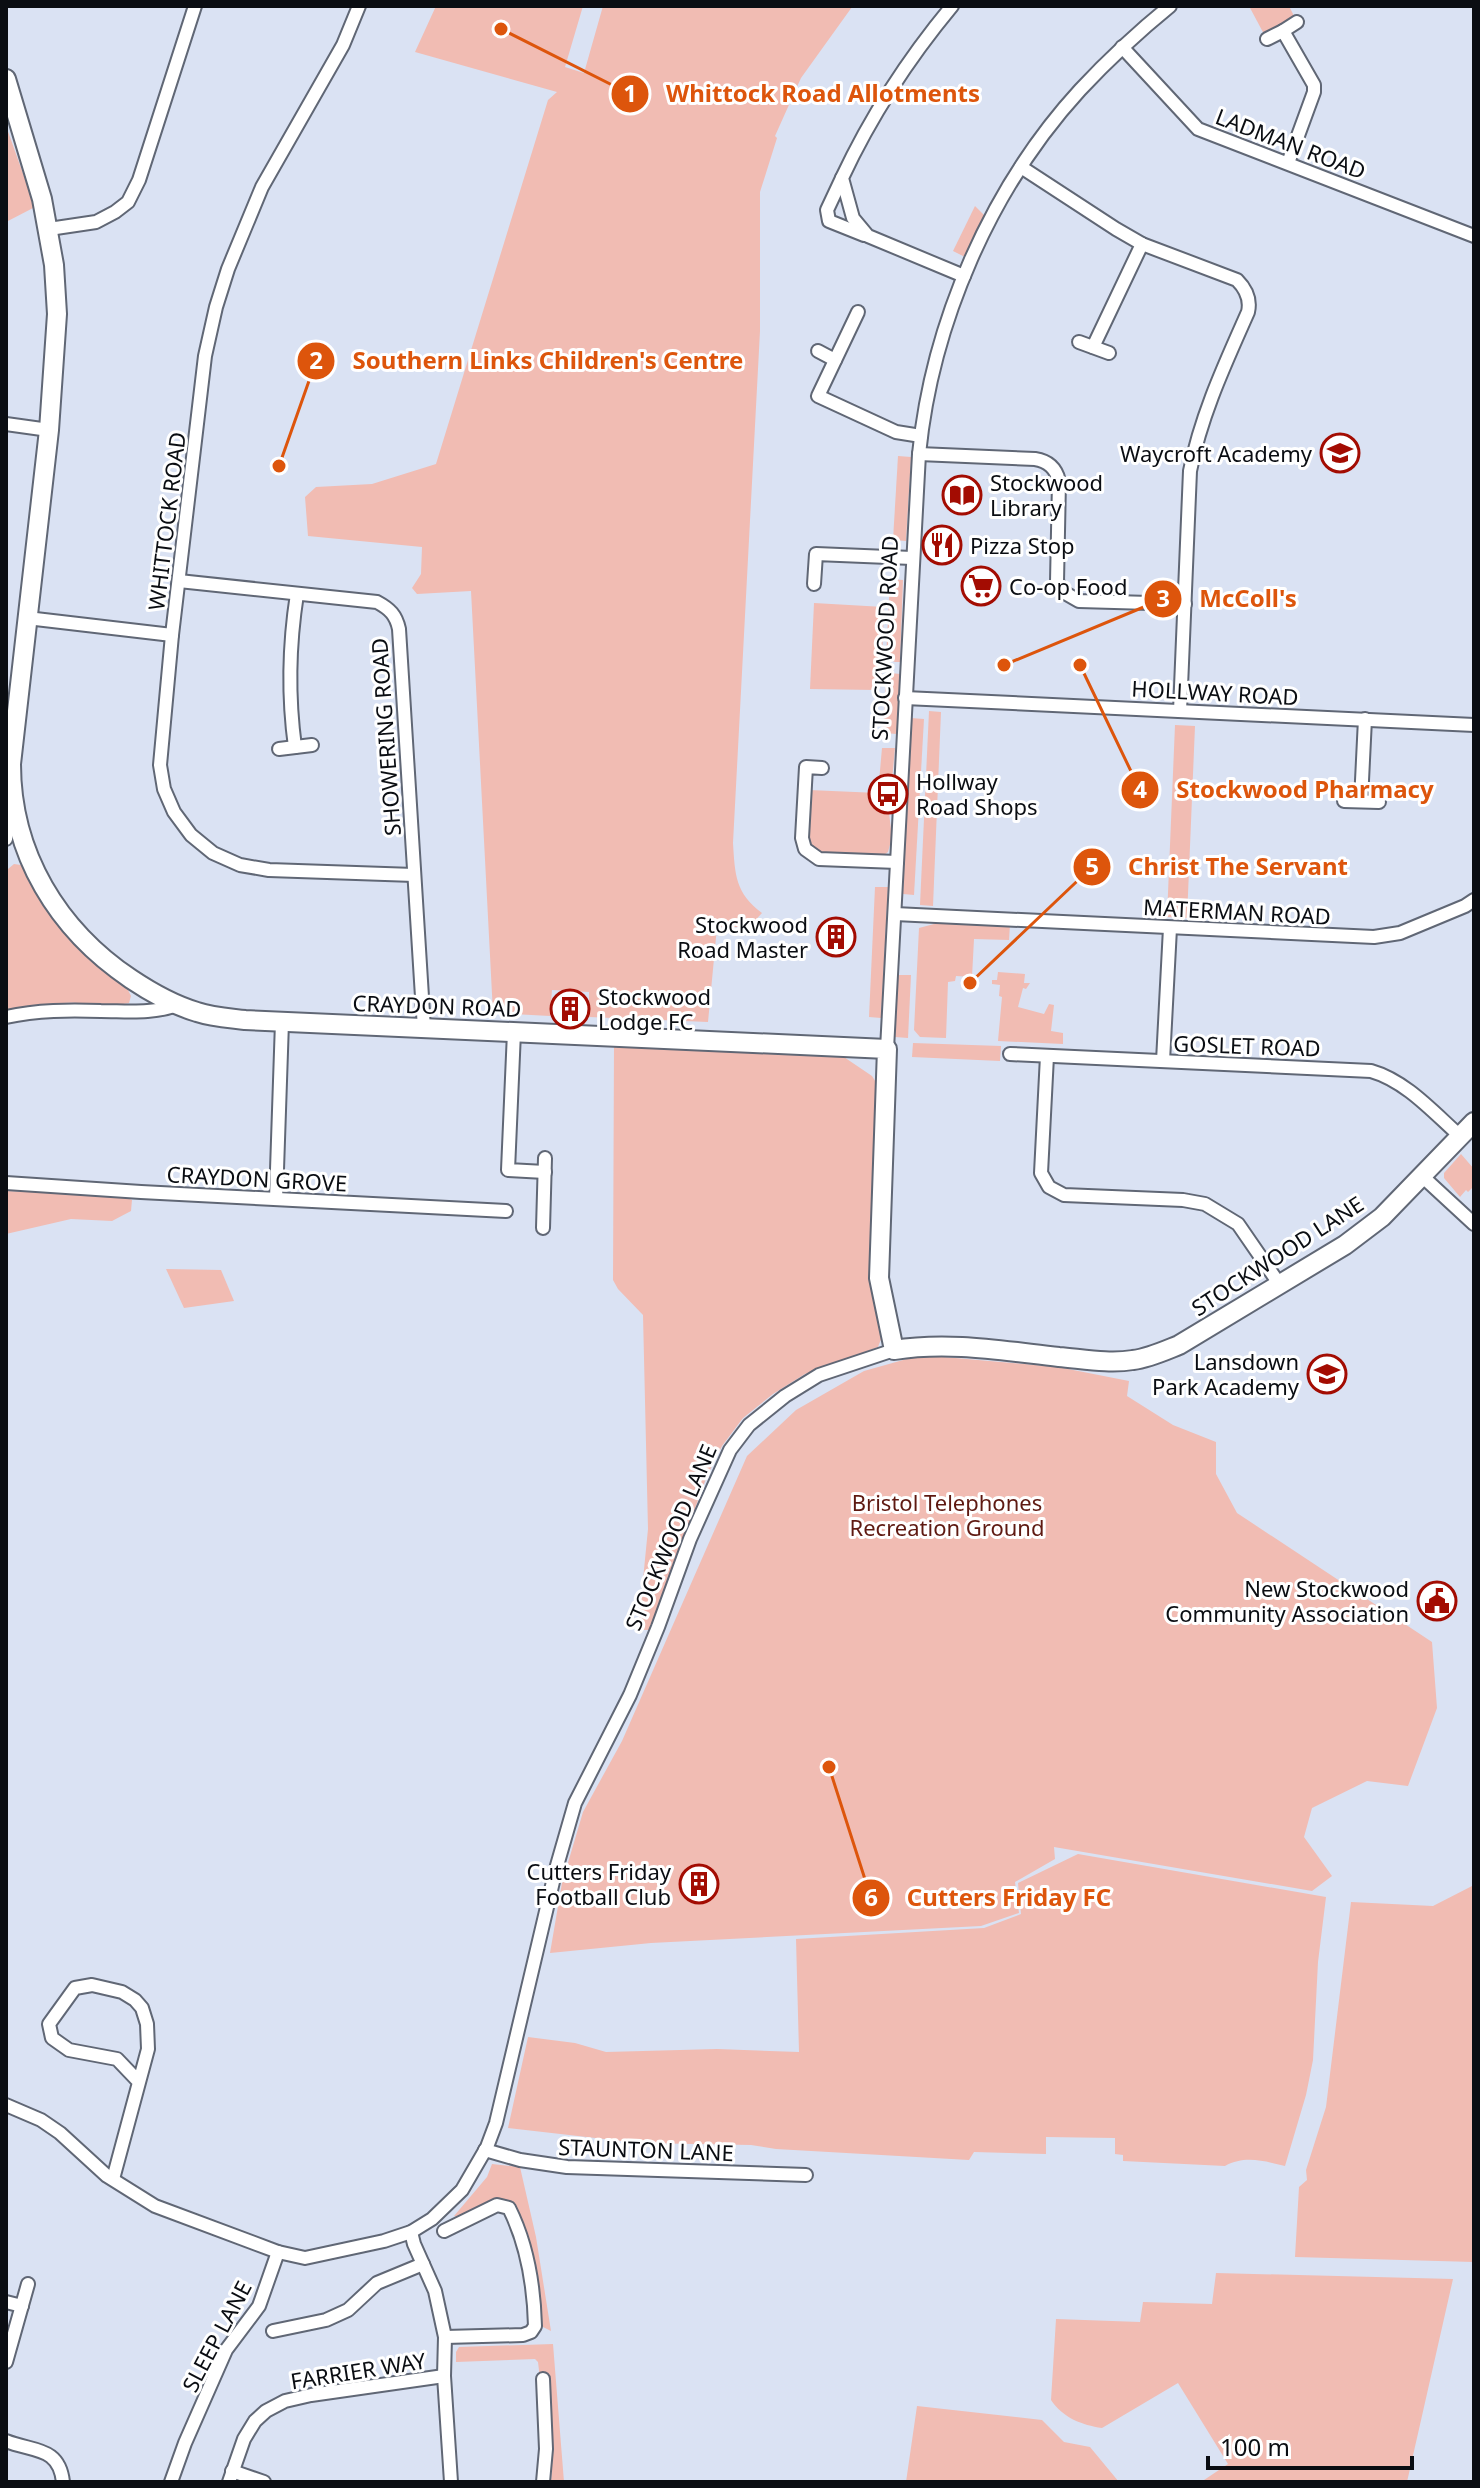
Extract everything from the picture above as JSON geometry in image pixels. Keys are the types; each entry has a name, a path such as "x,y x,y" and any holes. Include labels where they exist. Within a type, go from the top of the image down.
{"street":[{"path":"49,229 96,222 128,202 139,180 195,6"},
{"name":"WHITTOCK ROAD","path":"359,6 343,45 262,187 237,245 216,307 205,356 160,765 164,789 174,812 191,835 213,853 240,865 269,870 414,875"},
{"path":"952,6 886,98 827,210 829,221 964,276"},
{"name":"STOCKWOOD ROAD","path":"894,1350 879,1278 887,1049 921,436 940,348 964,276 996,210 1021,167 1079,91 1122,47 1170,6"},
{"path":"1267,39 1297,22"},
{"path":"1283,31 1314,85 1288,163"},
{"name":"LADMAN ROAD","path":"1122,47 1198,129 1472,230"},
{"name":"CRAYDON ROAD","path":"6,79 49,229 57,314 49,430 9,764 16,814 33,869 67,923 91,949 116,969 161,998 220,1017 887,1049"},
{"path":"1021,167 1142,244 1237,280 1249,299 1248,312 1212,395 1190,471 1180,711"},
{"path":"842,178 853,218 868,236"},
{"path":"1093,347 1142,244"},
{"path":"858,312 816,400 896,432 921,436"},
{"path":"1079,342 1109,353"},
{"path":"818,351 835,360"},
{"path":"6,424 49,430"},
{"path":"919,454 1035,459 1048,463 1057,473 1059,481 1057,582 1065,593 1079,601 1185,604"},
{"path":"814,584 816,554 912,558"},
{"name":"SHOWERING ROAD","path":"179,581 377,602 396,618 424,1029"},
{"path":"295,747 289,674 297,594"},
{"path":"27,618 172,635"},
{"name":"HOLLWAY ROAD","path":"905,698 1474,725"},
{"path":"1361,801 1365,719"},
{"path":"279,749 312,745"},
{"path":"822,768 806,767 802,838 805,849 819,859 897,862"},
{"path":"1344,801 1379,802"},
{"path":"6,839 16,814"},
{"name":"MATERMAN ROAD","path":"895,914 1388,936 1474,900"},
{"path":"1163,1061 1170,928"},
{"name":"CRAYDON ROAD","path":"6,1017 45,1011 140,1012 178,1005"},
{"path":"276,1199 282,1022"},
{"path":"514,1032 508,1170 545,1172"},
{"name":"GOSLET ROAD","path":"1010,1054 1371,1071 1401,1085 1460,1136"},
{"path":"1047,1056 1041,1173 1049,1187 1064,1195 1183,1200 1205,1204 1238,1224 1280,1285"},
{"name":"STOCKWOOD LANE","path":"411,2232 443,2210 462,2190 485,2150 496,2123 556,1869 575,1803 630,1695 690,1539 730,1450 749,1425 785,1396 819,1375 894,1350 924,1345 959,1345 1103,1362 1154,1356 1179,1345 1345,1245 1382,1217 1474,1122"},
{"path":"543,1228 545,1158"},
{"path":"1422,1176 1474,1224"},
{"name":"CRAYDON GROVE","path":"6,1183 506,1211"},
{"path":"113,2179 139,2082 149,2043 142,2008 135,2000 122,1992 92,1985 75,1988 49,2024 52,2038 69,2050 117,2059 139,2082"},
{"path":"6,2105 41,2120 113,2179 155,2206 278,2252 305,2258 411,2232 435,2291 445,2337 444,2376 451,2482"},
{"name":"STAUNTON LANE","path":"485,2150 520,2160 567,2167 806,2175"},
{"path":"444,2231 497,2205 509,2208 518,2226 529,2268 535,2326 523,2335 445,2337"},
{"name":"SLEEP LANE","path":"171,2482 226,2350 259,2306 278,2252"},
{"path":"273,2331 337,2315 348,2310 377,2283 423,2264"},
{"path":"6,2362 28,2284"},
{"path":"6,2302 22,2306"},
{"name":"FARRIER WAY","path":"230,2477 244,2439 255,2421 285,2401 444,2376"},
{"path":"543,2379 546,2449 543,2482"},
{"path":"6,2441 55,2458 63,2482"},
{"path":"230,2477 264,2482"}],"green space":[{"path":"436,6 583,6 565,67 584,73 603,6 852,7 801,78 775,136 777,138 760,192 760,331 733,843 741,890 762,913 749,927 717,927 708,1022 589,1017 589,992 552,990 550,1016 493,1013 471,591 417,594 412,588 421,574 422,547 308,536 305,497 316,487 372,484 436,464 548,100 557,92 415,52"},
{"path":"1249,6 1289,6 1295,18 1265,36"},
{"path":"6,126 35,207 6,222"},
{"path":"975,206 985,216 965,257 953,251"},
{"path":"898,456 911,457 906,541 893,540"},
{"path":"890,579 903,580 900,662 886,658"},
{"path":"814,603 884,607 881,686 876,690 810,689"},
{"path":"891,673 900,674 897,734 883,733 886,678"},
{"path":"929,711 941,712 933,906 920,905"},
{"path":"911,718 924,719 914,895 903,894"},
{"path":"1175,725 1195,726 1187,918 1167,917"},
{"path":"882,748 895,748 889,813 892,837 888,852 881,857 820,854 807,834 809,790 878,793"},
{"path":"14,864 25,868 35,891 56,923 86,957 127,988 131,996 129,1003 59,1003 6,1012 6,888 8,869"},
{"path":"875,887 888,887 881,1018 869,1017"},
{"path":"934,924 1010,924 1009,940 974,939 972,977 956,976 955,981 948,982 946,1038 920,1037 914,1030 919,928"},
{"path":"998,972 1025,974 1024,983 1030,983 1026,989 1023,988 1018,1007 1044,1014 1049,1004 1054,1005 1051,1031 1063,1033 1063,1044 998,1041 1002,997 999,996 1000,985 992,984 992,980 997,980"},
{"path":"898,975 911,975 908,1038 895,1037"},
{"path":"913,1043 1001,1046 1000,1061 912,1057"},
{"path":"614,1045 838,1053 872,1076 879,1096 870,1257 872,1290 883,1334 878,1347 805,1374 743,1418 722,1446 707,1476 650,1630 638,1630 648,1529 643,1315 613,1280"},
{"path":"1461,1154 1474,1169 1474,1186 1460,1197 1444,1178 1444,1173"},
{"path":"6,1191 120,1195 132,1200 131,1211 112,1221 71,1219 6,1234"},
{"path":"166,1269 221,1270 234,1301 184,1308"},
{"name":"Bristol Telephones Recreation Ground","path":"921,1355 1058,1367 1129,1381 1127,1396 1173,1425 1216,1442 1216,1474 1237,1513 1432,1642 1437,1708 1408,1786 1367,1781 1312,1808 1304,1837 1332,1876 1312,1891 1054,1847 1055,1859 1015,1882 1019,1913 981,1926 651,1943 550,1953 562,1883 583,1812 622,1741 747,1456 796,1410 864,1371"},
{"path":"1078,1854 1326,1897 1318,1962 1313,2060 1285,2166 1255,2160 1225,2166 1123,2161 1123,2155 1115,2154 1115,2138 1046,2137 1046,2154 974,2152 969,2160 751,2145 639,2143 508,2128 528,2037 575,2043 606,2052 717,2049 799,2052 796,1939 984,1928 1021,1914 1018,1883"},
{"path":"1474,1885 1474,2262 1295,2257 1299,2187 1307,2180 1306,2170 1326,2107 1351,1902 1433,1906"},
{"path":"492,2164 520,2167 536,2237 551,2331 541,2326 537,2316 524,2229 512,2203 491,2201 460,2218 454,2216 487,2177"},
{"path":"1216,2273 1453,2279 1407,2482 1201,2482 1228,2464 1178,2383 1102,2428 1074,2420 1061,2412 1051,2400 1056,2319 1140,2322 1143,2302 1212,2304"},
{"path":"553,2344 564,2482 551,2482 553,2450 547,2379 540,2379 538,2362 535,2359 456,2362 459,2347"},
{"path":"917,2406 1042,2420 1064,2442 1090,2447 1119,2482 906,2482"}],"place":[{"name":"Whittock Road Allotments","path":"501,29"},
{"name":"Waycroft Academy","path":"1340,453"},
{"name":"Southern Links Children's Centre","path":"279,466"},
{"name":"Stockwood Library","path":"962,495"},
{"name":"Pizza Stop","path":"942,545"},
{"name":"Co-op Food","path":"981,586"},
{"name":"McColl's","path":"1004,665"},
{"name":"Stockwood Pharmacy","path":"1080,665"},
{"name":"Hollway Road Shops","path":"888,794"},
{"name":"Stockwood Road Master","path":"836,937"},
{"name":"Christ The Servant","path":"970,983"},
{"name":"Stockwood Lodge FC","path":"570,1009"},
{"name":"Lansdown Park Academy","path":"1327,1374"},
{"name":"New Stockwood Community Association","path":"1437,1601"},
{"name":"Cutters Friday FC","path":"829,1767"},
{"name":"Cutters Friday Football Club","path":"699,1884"}]}
